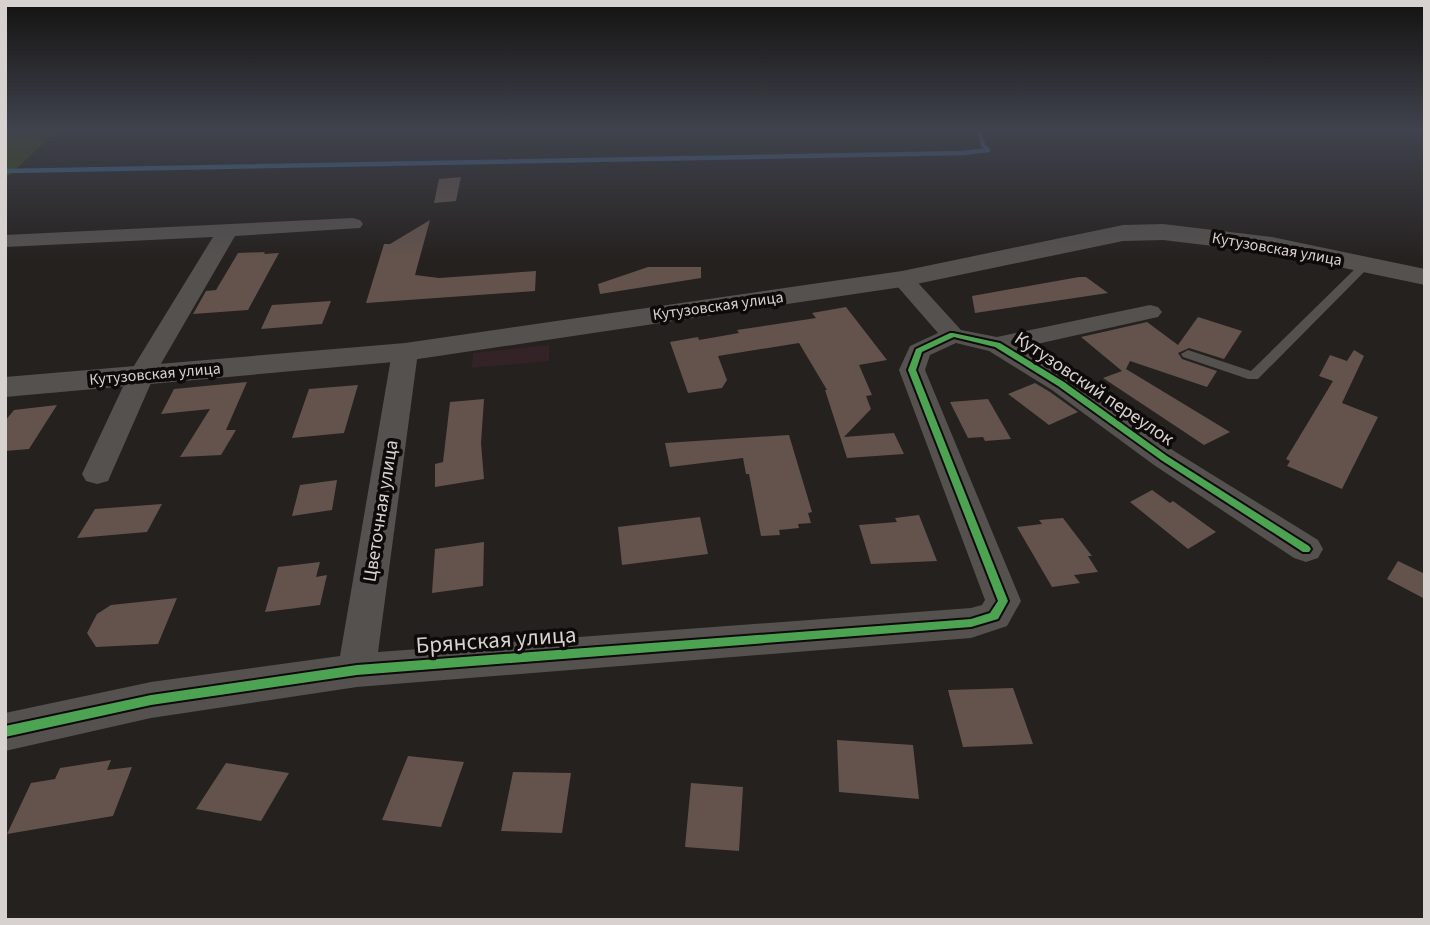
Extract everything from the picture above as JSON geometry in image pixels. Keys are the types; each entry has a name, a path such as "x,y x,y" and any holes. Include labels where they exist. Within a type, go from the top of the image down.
{"street":[{"path":"5,242 229,228 353,224"},
{"path":"97,474 142,374 229,228"},
{"name":"Кутузовская улица","path":"5,387 405,352 902,279 1123,233 1163,232 1272,245 1425,277"},
{"path":"902,279 953,335"},
{"name":"Кутузовский переулок","path":"997,345 1150,312"},
{"name":"Кутузовский переулок","path":"953,335 997,345 1061,384 1164,458 1306,549"},
{"name":"Брянская улица","path":"5,732 151,700 357,670 971,623 994,616 1003,601 912,370 919,351 953,335"},
{"name":"Цветочная улица","path":"357,670 405,352"}],"lane":[{"path":"1188,354 1252,376 1365,265"}],"shaded area":[{"path":"549,345 549,361 472,368 473,353"}],"building":[{"path":"461,177 456,201 434,203 439,179"},
{"path":"430,220 415,275 439,278 536,271 535,291 366,303 384,244 390,244"},
{"path":"265,252 264,254 279,253 248,310 193,314 206,291 216,290 238,253"},
{"path":"648,267 701,267 701,278 600,294 598,284"},
{"path":"1086,277 1108,293 975,313 972,296"},
{"path":"331,301 322,324 261,329 272,305"},
{"path":"846,307 887,360 859,365 872,395 866,396 871,409 844,437 894,433 904,454 847,458 827,390 799,343 718,356 727,380 722,388 688,393 670,342 698,337 699,340 739,333 737,330 816,318 812,313"},
{"path":"1198,317 1242,331 1224,359 1189,348 1178,353 1182,359 1217,371 1207,387 1130,361 1126,369 1230,432 1204,445 1103,378 1122,371 1081,337 1147,322 1178,345"},
{"path":"1354,350 1364,356 1342,403 1378,417 1342,489 1287,466 1290,461 1286,459 1333,381 1319,376 1330,355 1347,361"},
{"path":"247,382 226,430 236,430 221,455 180,457 210,409 161,414 174,389"},
{"path":"1035,383 1078,412 1049,425 1008,394"},
{"path":"358,385 344,433 292,438 309,389"},
{"path":"484,399 481,443 484,479 435,487 435,464 443,462 450,402"},
{"path":"988,399 1011,439 985,441 983,437 968,438 950,402"},
{"path":"57,405 29,449 5,451 5,421 14,410"},
{"path":"789,435 812,512 808,513 811,523 798,524 799,528 779,530 780,535 761,536 749,474 746,474 743,458 670,467 665,443"},
{"path":"337,480 332,510 292,516 300,485"},
{"path":"1152,490 1170,503 1173,501 1216,532 1188,549 1130,502"},
{"path":"162,504 147,532 77,538 95,509"},
{"path":"919,515 937,561 871,564 859,525 897,522 895,518"},
{"path":"700,517 708,554 622,565 618,527"},
{"path":"1063,518 1092,556 1088,556 1098,572 1074,575 1080,583 1052,587 1017,527 1042,524 1039,520"},
{"path":"484,542 483,586 432,593 435,549"},
{"path":"1398,561 1425,574 1425,599 1387,579"},
{"path":"320,562 316,577 327,575 320,605 265,612 278,567"},
{"path":"177,598 158,644 96,647 87,633 97,614 111,605"},
{"path":"1013,688 1033,744 963,747 948,690"},
{"path":"837,740 913,745 919,799 839,792"},
{"path":"408,756 464,762 441,827 382,820"},
{"path":"111,760 107,770 132,767 113,816 7,834 31,783 55,779 60,768"},
{"path":"226,763 289,773 261,821 196,809"},
{"path":"513,772 571,773 562,833 501,831"},
{"path":"691,783 743,787 739,851 685,847"}],"cycle path":[{"path":"5,732 151,700 357,670 971,623 994,616 1003,601 912,370 919,351 953,335 997,345 1061,384 1164,458 1306,549"}]}
